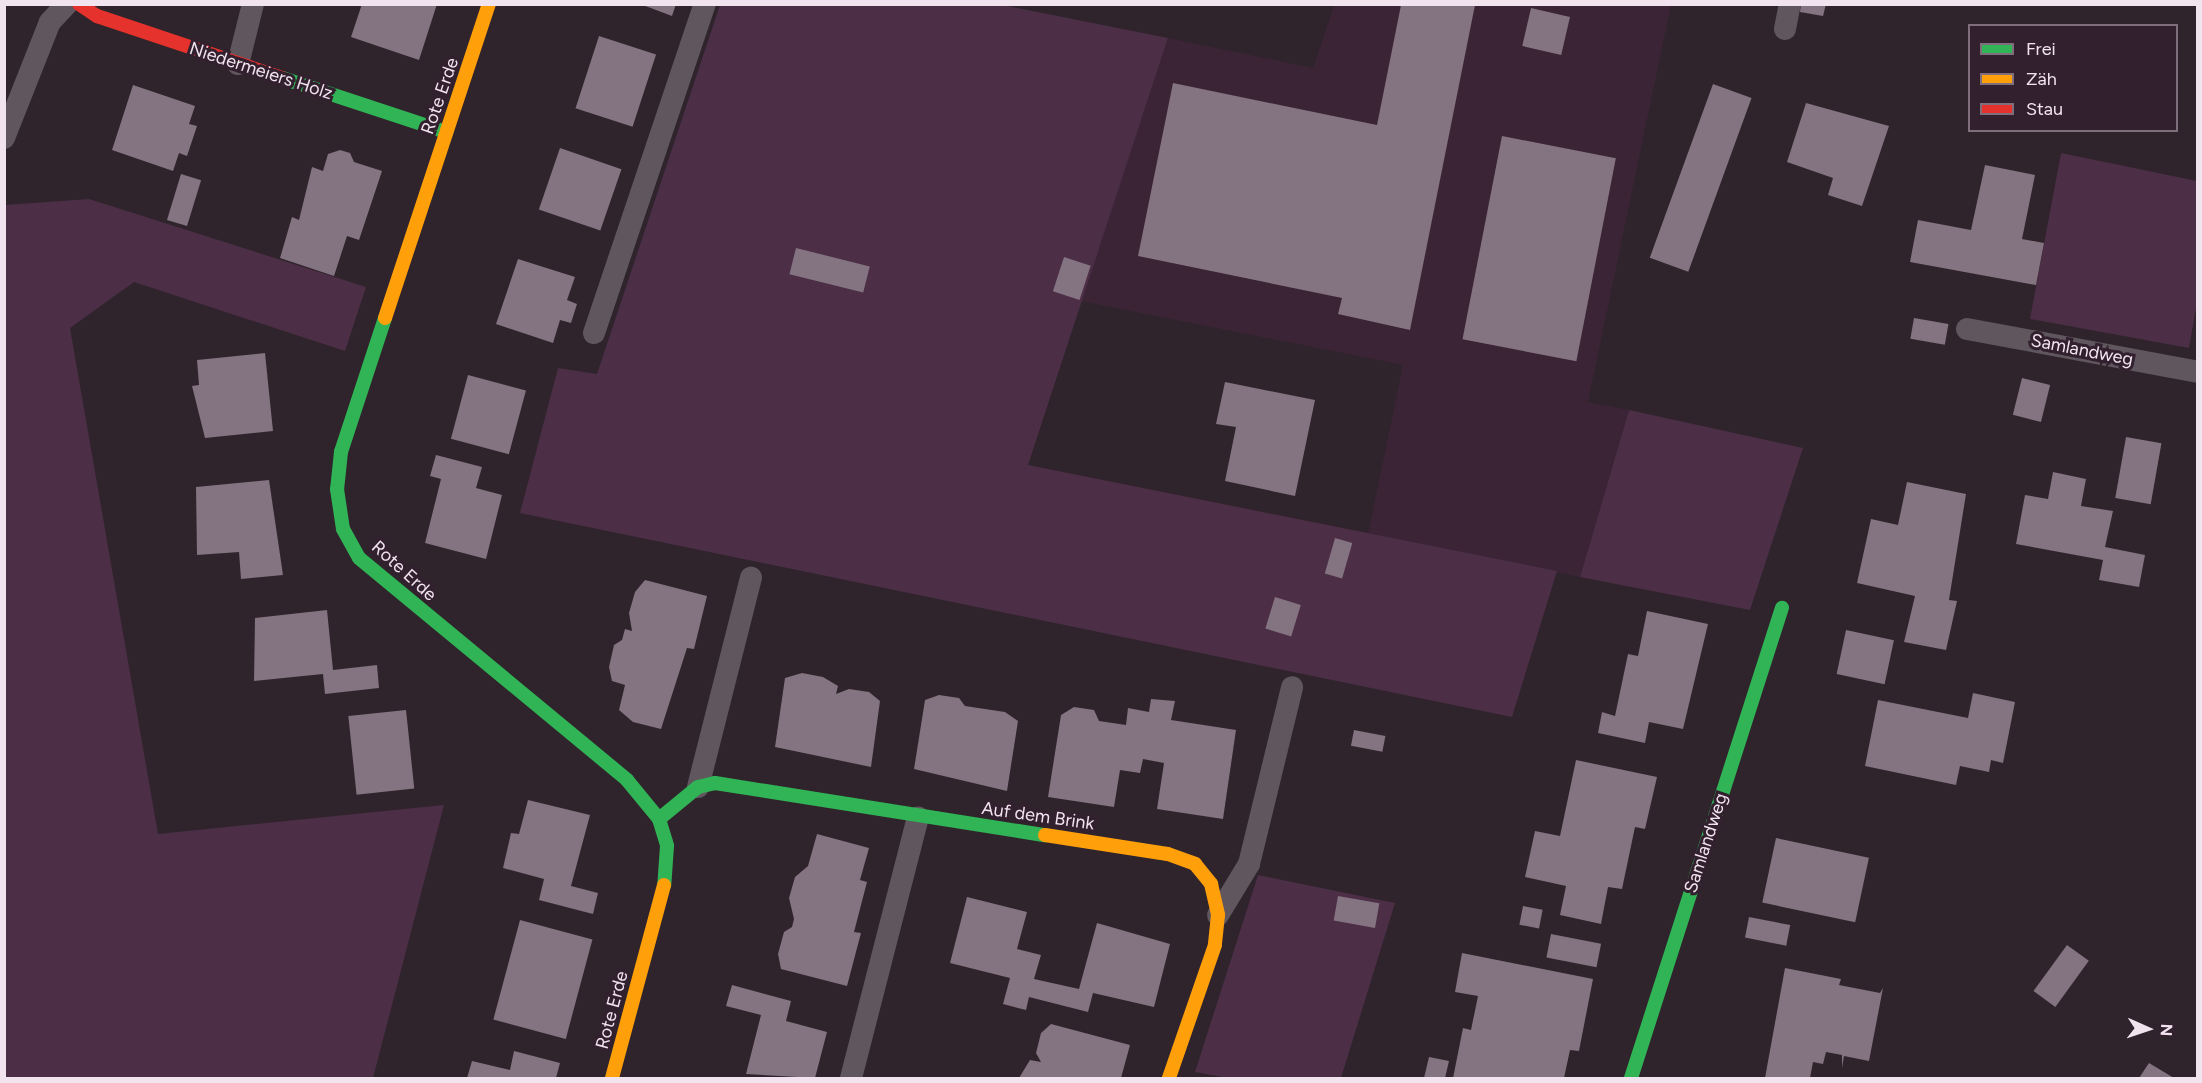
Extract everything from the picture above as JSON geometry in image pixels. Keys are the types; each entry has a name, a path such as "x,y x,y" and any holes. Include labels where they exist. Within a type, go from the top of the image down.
{"street":[{"name":"Niedermeiers Holz","path":"79,4 90,14 446,132"},
{"name":"Rote Erde","path":"489,4 341,452 337,489 343,529 359,558 627,780 659,819 666,846 665,883 612,1078"},
{"name":"Samlandweg","path":"1631,1078 1782,608"},
{"name":"Auf dem Brink","path":"698,787 715,783 918,817 1168,854 1195,864 1211,884 1218,915 1215,945 1169,1078"},
{"path":"659,819 698,787"}],"lane":[{"path":"4,138 50,22 67,4"},
{"path":"238,64 253,4"},
{"path":"594,333 705,4"},
{"path":"1785,29 1790,4"},
{"name":"Samlandweg","path":"1966,329 2198,372"},
{"path":"698,787 751,578"},
{"path":"1218,915 1249,864 1292,687"},
{"path":"851,1078 918,817"}],"shaded area":[{"path":"720,5 1002,5 1168,38 1028,465 1557,571 1512,717 520,513 558,368 597,374"},
{"path":"1334,5 1671,5 1588,402 1629,410 1580,577 1368,534 1403,365 1081,301 1168,38 1313,68"},
{"path":"2061,153 2197,181 2197,302 2189,348 2030,319"},
{"path":"89,199 366,287 345,351 134,282 70,328 158,834 444,805 373,1078 5,1078 5,205"},
{"path":"1629,410 1803,448 1750,610 1580,577"},
{"path":"1258,875 1395,903 1341,1078 1228,1078 1195,1072"}],"building":[{"path":"362,4 437,4 419,60 351,37"},
{"path":"640,4 676,4 672,16"},
{"path":"1801,4 1826,4 1823,16 1800,12"},
{"path":"1401,5 1475,5 1410,330 1338,314 1342,298 1138,256 1173,83 1377,125"},
{"path":"1531,8 1570,17 1561,55 1522,46"},
{"path":"599,36 656,55 633,127 576,108"},
{"path":"1713,84 1752,98 1688,272 1650,258"},
{"path":"133,85 195,106 189,124 197,126 187,156 179,153 173,171 112,150"},
{"path":"1806,103 1889,126 1862,206 1828,195 1833,178 1787,162"},
{"path":"1502,136 1616,158 1576,361 1463,339"},
{"path":"560,148 621,169 600,231 539,209"},
{"path":"340,150 350,153 354,162 382,171 359,240 347,236 334,276 280,258 292,217 299,220 312,167 323,171 328,154"},
{"path":"1985,165 2035,175 2022,239 2044,243 2036,285 1910,262 1918,220 1971,230"},
{"path":"181,174 201,180 187,226 167,220"},
{"path":"796,248 870,266 863,293 789,274"},
{"path":"1064,257 1091,266 1080,300 1053,291"},
{"path":"518,259 575,277 567,300 577,304 571,323 560,320 553,343 496,324"},
{"path":"1914,318 1948,324 1945,345 1910,339"},
{"path":"265,353 273,431 205,438 192,386 199,385 197,360"},
{"path":"468,375 526,391 509,454 451,439"},
{"path":"2022,378 2050,385 2041,422 2013,415"},
{"path":"1225,382 1315,400 1295,496 1225,481 1236,427 1216,424"},
{"path":"2126,437 2161,443 2151,504 2115,498"},
{"path":"436,455 482,467 476,488 502,495 486,559 425,543 441,479 430,476"},
{"path":"2053,472 2086,479 2081,506 2113,511 2105,547 2145,555 2139,587 2099,580 2103,560 2016,544 2025,495 2048,499"},
{"path":"269,480 283,575 241,579 239,552 197,555 196,487"},
{"path":"1907,482 1966,494 1949,600 1957,601 1946,650 1904,642 1915,596 1857,583 1871,519 1898,525"},
{"path":"1335,538 1352,543 1342,579 1325,574"},
{"path":"645,580 707,596 694,649 687,648 661,729 633,722 619,710 625,685 612,681 609,667 614,645 622,640 625,629 632,631 629,613 635,592"},
{"path":"1275,597 1301,605 1291,636 1265,629"},
{"path":"327,610 333,670 377,665 379,688 325,694 323,674 254,681 255,618"},
{"path":"1647,611 1708,624 1683,729 1649,722 1645,743 1598,733 1602,712 1615,716 1628,654 1638,656"},
{"path":"1846,630 1894,640 1885,684 1837,674"},
{"path":"802,673 823,677 838,686 836,694 849,689 869,692 880,701 871,767 775,747 785,678"},
{"path":"1973,693 2015,702 2003,763 1991,760 1989,772 1960,766 1956,785 1865,766 1878,700 1968,718"},
{"path":"939,695 959,698 965,706 1005,712 1018,721 1007,791 914,769 925,700"},
{"path":"1151,699 1175,701 1171,720 1236,730 1223,819 1157,809 1164,763 1143,759 1140,773 1120,770 1114,807 1048,797 1061,715 1074,707 1094,710 1099,721 1126,725 1128,708 1149,712"},
{"path":"406,710 414,789 357,795 348,716"},
{"path":"1354,730 1385,736 1382,752 1351,746"},
{"path":"1576,760 1657,777 1645,829 1635,827 1622,889 1608,887 1601,924 1560,915 1566,886 1525,877 1535,831 1560,836"},
{"path":"528,800 590,815 571,886 598,893 593,914 539,900 544,879 503,868 511,833 519,834"},
{"path":"817,834 869,848 860,880 867,882 854,932 861,933 847,986 781,969 778,954 784,932 792,927 794,919 789,898 795,877 808,866"},
{"path":"1776,838 1869,858 1855,922 1762,903"},
{"path":"1338,896 1379,903 1375,928 1334,921"},
{"path":"967,897 1027,912 1017,949 1041,955 1034,979 1079,989 1097,923 1170,944 1154,1007 1093,993 1088,1012 1029,997 1026,1010 1003,1004 1010,978 950,963"},
{"path":"1523,906 1543,910 1539,928 1519,925"},
{"path":"1749,917 1790,925 1786,946 1745,938"},
{"path":"520,920 592,939 566,1039 493,1019"},
{"path":"1551,934 1601,944 1596,967 1546,958"},
{"path":"2067,945 2089,961 2055,1007 2033,991"},
{"path":"1462,953 1593,979 1579,1051 1570,1050 1564,1078 1453,1078 1463,1028 1471,1030 1478,996 1455,992"},
{"path":"1785,968 1841,979 1839,985 1880,993 1883,988 1869,1061 1844,1056 1842,1068 1842,1055 1826,1052 1823,1064 1813,1062 1810,1078 1765,1078"},
{"path":"732,985 791,1001 786,1021 827,1032 815,1078 746,1074 761,1015 726,1006"},
{"path":"1051,1024 1130,1045 1121,1078 1019,1078 1030,1060 1041,1062 1036,1053 1041,1033"},
{"path":"514,1051 560,1063 556,1078 467,1078 472,1061 510,1070"},
{"path":"1429,1057 1449,1061 1445,1078 1424,1078"},
{"path":"2149,1063 2174,1078 2139,1078"}],"traffic: fast":[{"path":"282,78 446,132"},
{"path":"385,318 341,452 337,489 343,529 359,558 627,780 659,819 667,846 664,885"},
{"path":"1631,1078 1782,608"},
{"path":"659,819 698,787 715,783 1045,835"}],"traffic: slow":[{"path":"385,318 489,4"},
{"path":"1045,835 1168,854 1195,864 1211,884 1218,915 1215,945 1169,1078"},
{"path":"612,1078 664,885"}],"traffic: jam":[{"path":"79,4 97,16 282,78"}]}
